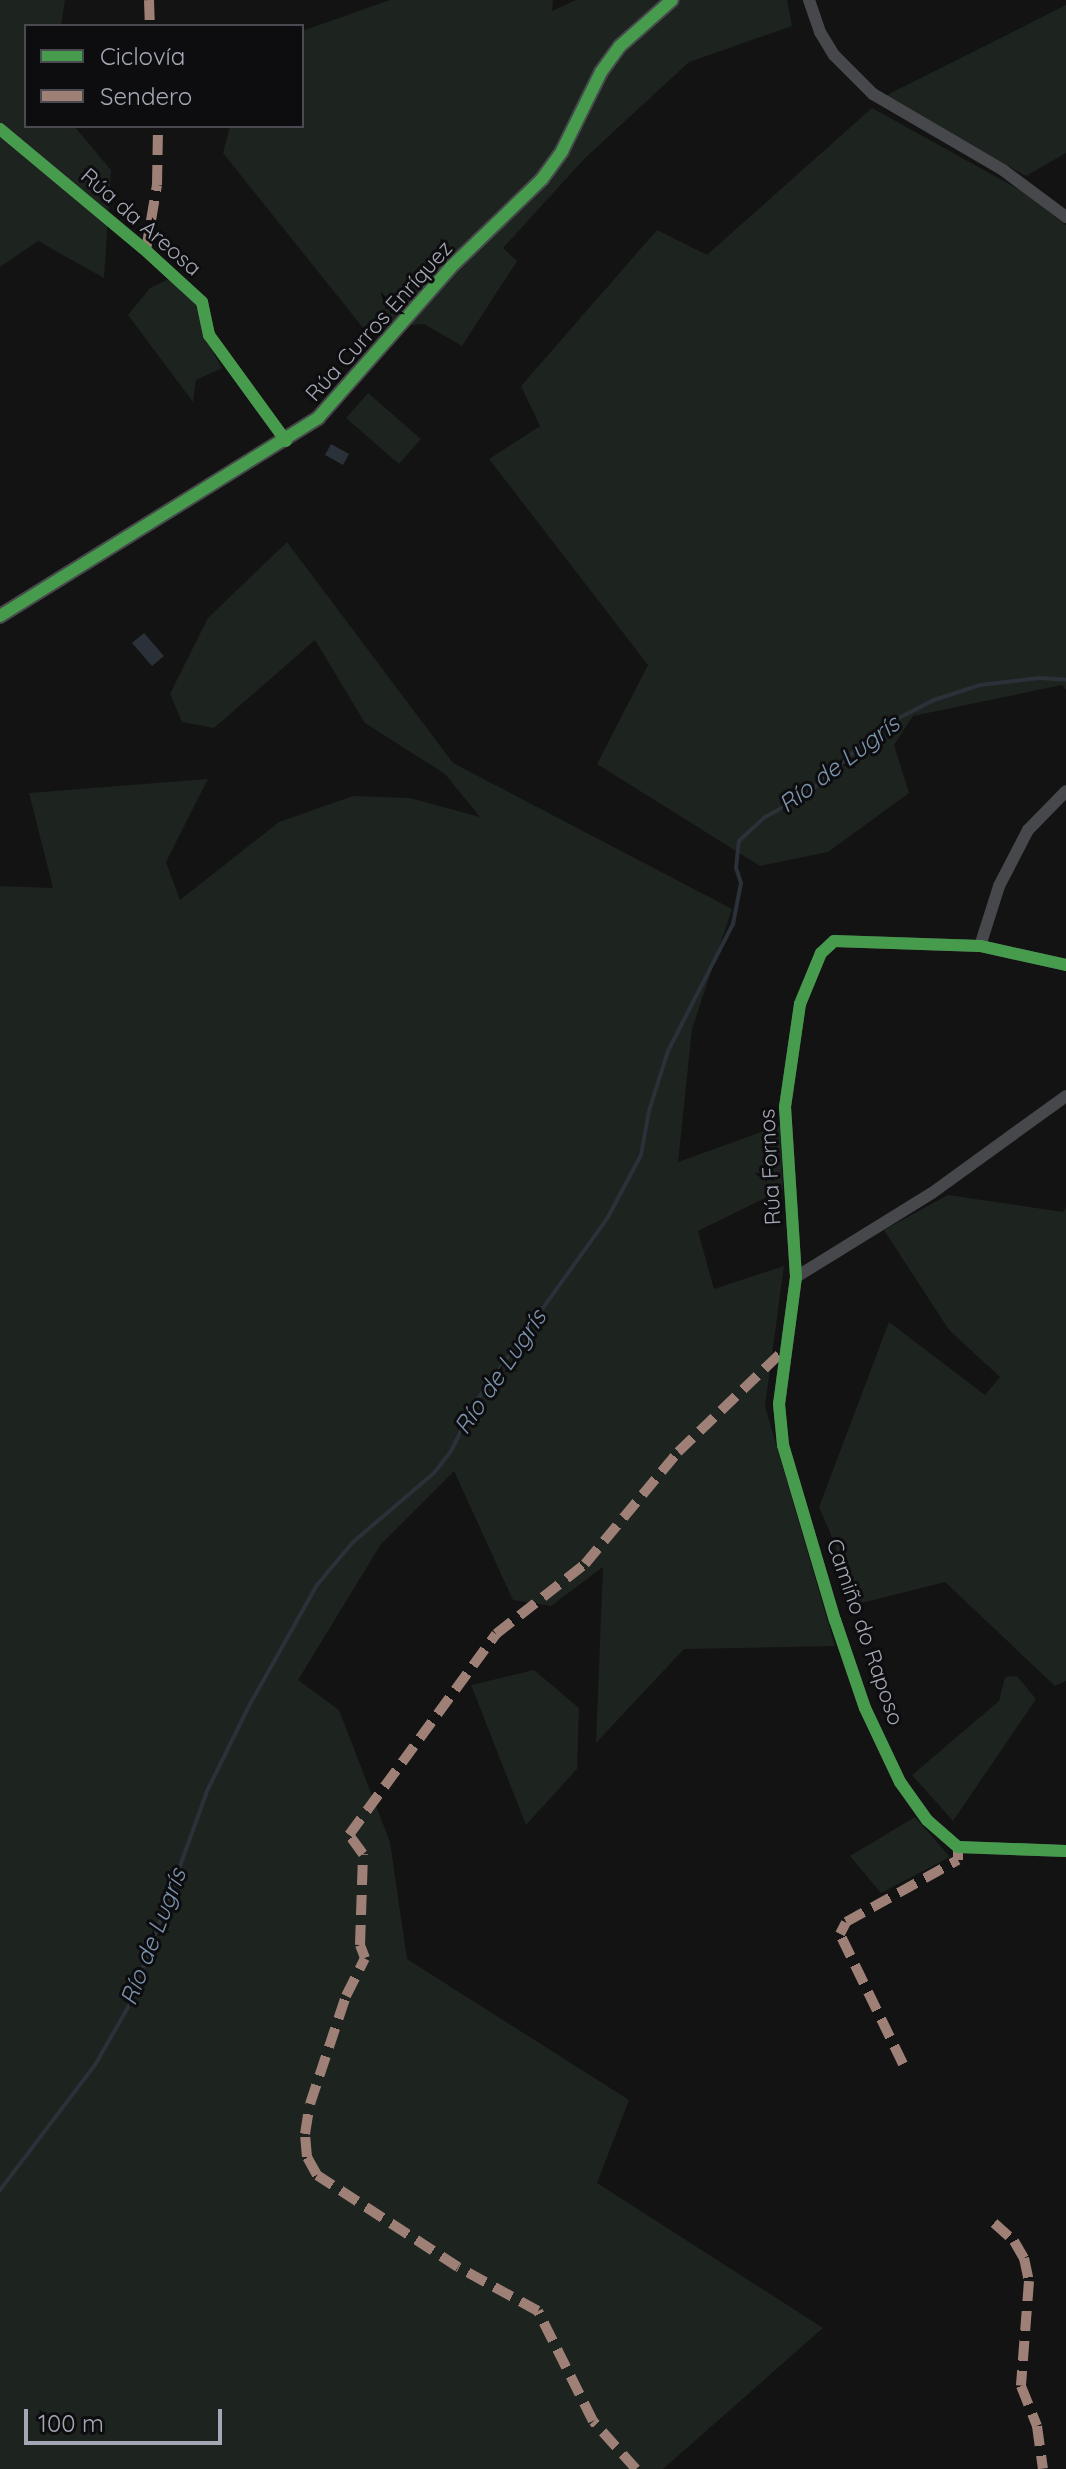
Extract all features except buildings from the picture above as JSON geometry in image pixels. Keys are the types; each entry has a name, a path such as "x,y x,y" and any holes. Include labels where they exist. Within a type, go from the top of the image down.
{"street":[{"name":"Rúa Curros Enríquez","path":"0,616 286,441 318,418 345,391 451,267 542,179 562,151 601,72 620,46 672,0"},
{"path":"809,0 820,32 834,55 873,94 982,156 1066,217"},
{"name":"Rúa da Areosa","path":"0,129 143,248 202,302 209,335 286,441"},
{"path":"980,946 999,886 1028,830 1066,791"},
{"name":"Rúa Fornos","path":"786,1347 796,1277 785,1107 800,1004 821,953 834,941 980,946 1066,965"},
{"path":"796,1277 932,1193 1066,1096"},
{"name":"Camiño do Raposo","path":"786,1347 779,1404 783,1445 865,1708 900,1782 927,1820 958,1847 1066,1851"}],"shaded area":[{"path":"0,0 65,0 61,24 24,24 24,128 76,128 111,170 104,278 38,241 0,267"},
{"path":"390,0 553,0 552,11 576,0 787,0 792,26 689,62 585,158 503,248 517,261 462,346 424,324 364,329 223,153 229,128 304,128 304,30"},
{"path":"1066,5 1066,153 1026,176 885,96"},
{"path":"872,108 1020,190 1066,225 1066,690 1062,685 913,716 894,745 909,793 828,852 760,866 597,764 648,665 489,459 540,426 521,386 657,230 707,255"},
{"path":"169,279 196,305 204,336 222,368 196,380 193,402 128,315 150,288"},
{"path":"368,393 421,439 399,464 346,418"},
{"path":"331,444 349,454 343,465 325,455"},
{"path":"287,542 453,763 732,909 692,1029 678,1162 781,1125 783,1189 698,1231 714,1289 784,1266 765,1406 835,1646 684,1649 596,1743 603,1567 551,1606 513,1600 454,1471 381,1544 298,1680 339,1710 390,1842 407,1959 629,2100 597,2183 823,2328 663,2469 0,2469 0,886 53,888 29,793 208,779 166,862 180,900 279,822 353,796 410,798 480,817 445,774 365,723 315,640 214,728 182,722 170,694 208,618"},
{"path":"144,633 164,656 152,666 132,643"},
{"path":"948,1195 1063,1212 1066,1207 1066,1681 1055,1686 945,1582 850,1606 835,1544 819,1507 889,1322 985,1395 1000,1377 949,1330 884,1230"},
{"path":"534,1670 579,1708 577,1769 526,1825 471,1685"},
{"path":"1017,1676 1036,1699 953,1821 912,1775 999,1701 1005,1677"},
{"path":"915,1817 950,1857 881,1893 850,1856"}],"waterway":[{"name":"Río de Lugrís","path":"0,2190 95,2065 130,2004 207,1791 249,1706 317,1585 353,1542 434,1473 451,1451 475,1403 608,1217 641,1155 649,1111 668,1051 733,924 741,883 736,868 739,841 765,817 806,795 883,726 934,700 980,685 1040,678 1066,680"}],"marked path":[{"path":"149,0 150,24"},
{"path":"146,250 157,185 158,128"},
{"path":"636,2469 593,2421 538,2311 458,2267 317,2175 307,2157 305,2134 310,2104 346,1996 365,1958 360,1945 363,1854 349,1835 496,1634 585,1564 678,1452 786,1348"},
{"path":"903,2064 840,1934 846,1922 958,1860 958,1847"},
{"path":"994,2223 1014,2241 1024,2258 1029,2281 1021,2386 1037,2426 1043,2469"}],"cycle path":[{"path":"0,616 318,418 451,267 542,179 562,151 601,72 620,46 672,0"},
{"path":"0,129 143,248 202,302 209,335 286,441"},
{"path":"1066,965 980,946 834,941 821,953 800,1004 785,1107 796,1277 779,1404 783,1445 835,1620 865,1708 900,1782 927,1820 958,1847 1066,1851"}]}
